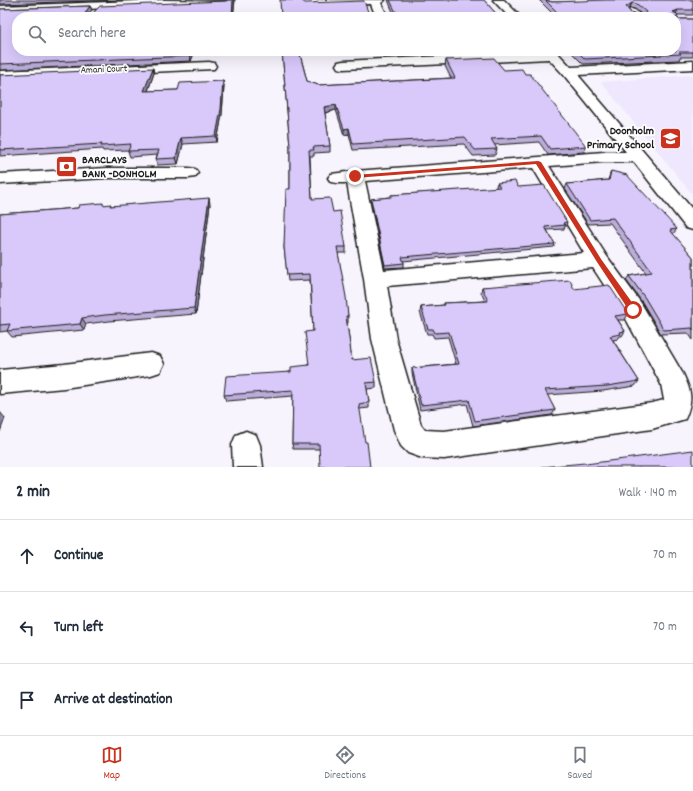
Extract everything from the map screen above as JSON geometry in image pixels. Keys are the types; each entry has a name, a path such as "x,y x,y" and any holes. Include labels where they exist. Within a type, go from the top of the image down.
{"street":[{"path":"375,0 380,12"},
{"path":"305,3 380,0"},
{"path":"498,0 510,12"},
{"path":"0,9 227,1"},
{"path":"682,55 693,65"},
{"path":"343,65 400,56"},
{"path":"554,56 568,71 637,157 693,223"},
{"path":"568,71 693,65"},
{"name":"Amani Court","path":"0,74 209,66"},
{"path":"538,162 599,260 633,310 674,382 678,401 675,410 652,416 444,446 423,445 413,439 410,434 384,339 375,279 346,177 538,162 604,157 637,157"},
{"path":"0,179 107,173 189,173"},
{"path":"375,279 490,268 599,260"},
{"path":"0,382 64,376 151,364"}],"shaded area":[{"name":"Doonholm Primary School","path":"693,75 693,195 601,82"}],"building":[{"path":"233,0 232,12 94,12 100,6"},
{"path":"280,0 301,0 305,3 364,1 368,12 281,12"},
{"path":"390,0 484,0 495,12 396,12"},
{"path":"545,0 552,2 607,0 693,0 693,10 678,10 673,12 646,12 637,4 632,3 626,7 630,12 557,12"},
{"path":"90,6 86,12 12,12 12,56 190,56 0,64 0,9"},
{"path":"681,19 693,19 693,52 681,52"},
{"path":"282,56 300,56 307,81 318,85 455,78 446,60 494,58 504,70 522,69 525,74 530,74 586,146 550,149 541,136 491,139 497,149 475,150 465,137 353,144 349,128 344,129 336,105 324,107 330,146 313,147 314,150 309,150 312,199 330,198 333,212 340,211 346,247 337,247 346,297 348,316 346,316 352,360 371,358 376,382 366,383 369,402 359,404 365,442 367,442 370,467 320,467 319,444 292,444 293,390 224,395 226,376 291,372 291,367 309,365 305,332 313,331 310,274 287,275 284,247 286,189 290,189 290,146"},
{"path":"582,56 643,56 585,59"},
{"path":"153,68 144,91 178,90 180,83 223,81 221,109 216,136 181,138 176,158 156,159 159,150 128,151 131,144 101,146 102,144 0,150 0,75"},
{"path":"611,171 627,175 677,229 670,230 693,257 693,330 692,328 664,330 645,298 629,276 652,272 613,218 590,220 567,184 609,180"},
{"path":"515,181 518,187 544,185 567,222 563,223 565,225 545,227 555,244 402,257 404,263 385,265 371,199 391,197 391,195 500,187 497,183"},
{"path":"209,198 194,308 105,315 82,318 80,324 7,331 10,324 0,325 0,214 78,208 79,205 103,203 103,205 111,204 110,206"},
{"path":"570,280 574,289 609,285 628,314 615,316 625,331 620,332 621,334 610,336 639,381 607,386 545,390 555,410 475,421 469,400 421,405 412,368 459,364 449,332 435,333 433,329 428,329 421,307 445,305 444,303 488,301 482,287"},
{"path":"693,450 693,467 542,467 586,464"}],"place":[{"name":"Doonholm Primary School","path":"670,138"},
{"name":"BARCLAYS BANK -DONHOLM","path":"67,167"}],"route":[{"path":"355,176 538,162 568,212 633,310"}]}
